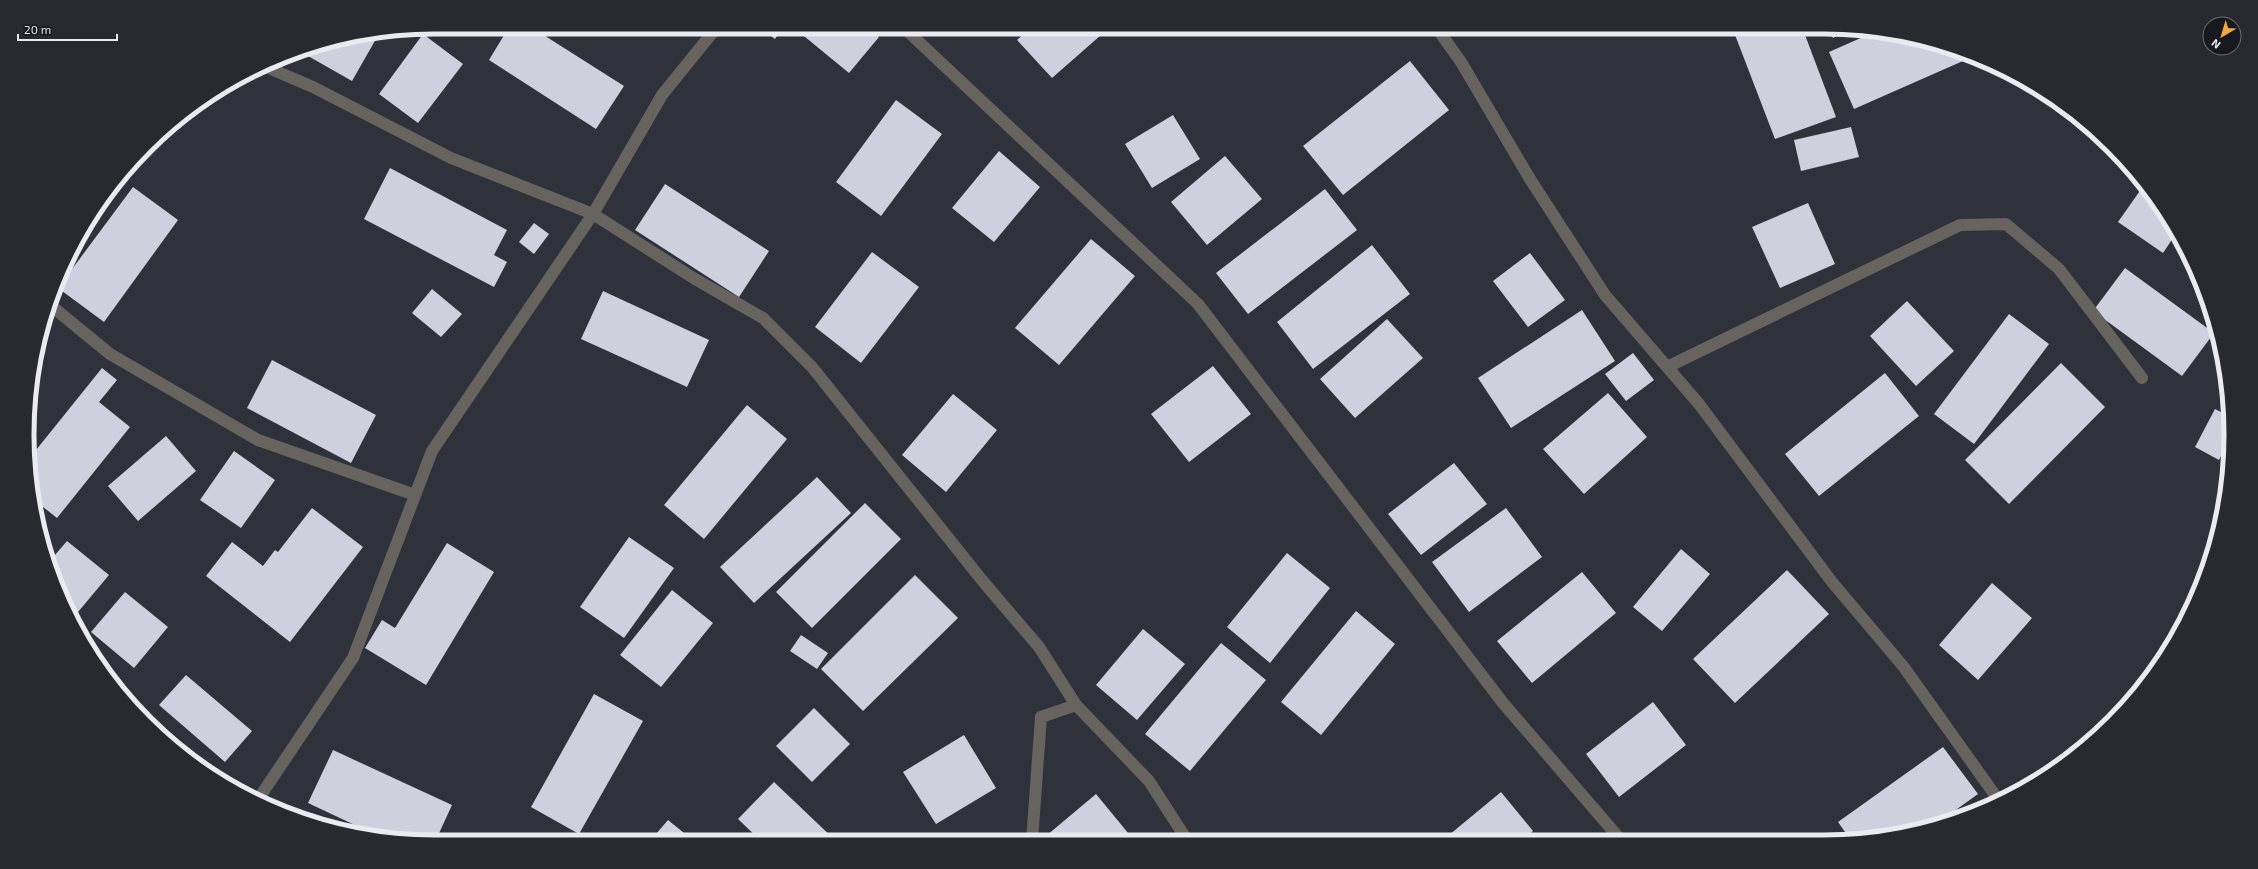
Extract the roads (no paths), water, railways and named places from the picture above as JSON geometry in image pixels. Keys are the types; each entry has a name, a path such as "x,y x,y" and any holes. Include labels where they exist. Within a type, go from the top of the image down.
{"street":[{"path":"260,795 353,658 432,451 593,214 662,95 710,34"},
{"path":"910,34 1198,304 1503,703 1617,835"},
{"path":"1441,34 1461,62 1530,178 1605,295 1699,404 1832,582 1903,666 1996,796"},
{"path":"271,69 314,87 451,158 593,214 695,279 763,318 801,356 980,579 1040,647 1076,705 1149,781 1184,835"},
{"path":"1667,367 1960,225 2006,224 2059,269 2142,378"},
{"path":"54,308 110,354 258,440 415,495"},
{"path":"1032,835 1041,717 1076,705"}]}
